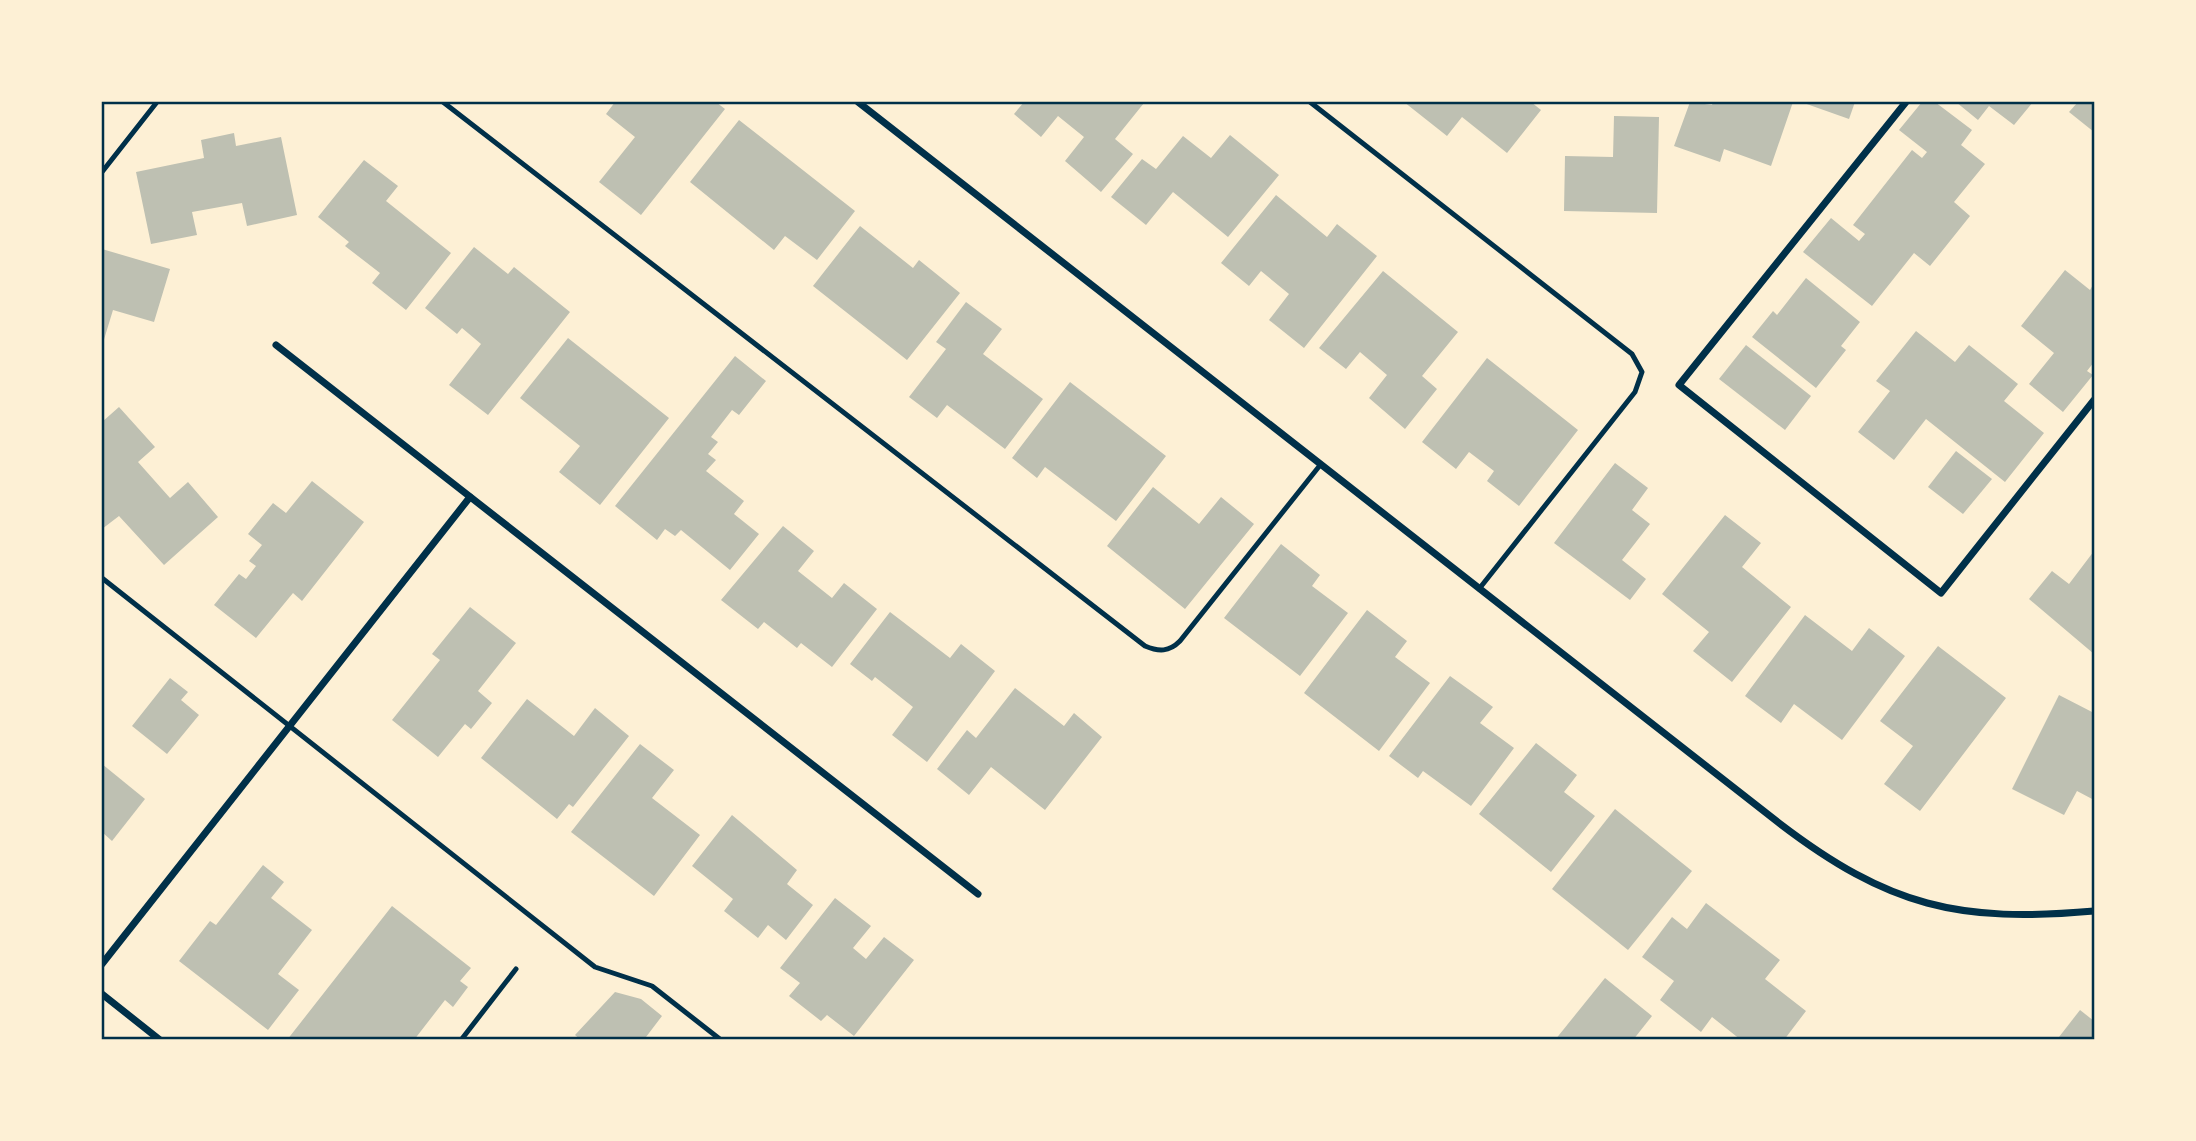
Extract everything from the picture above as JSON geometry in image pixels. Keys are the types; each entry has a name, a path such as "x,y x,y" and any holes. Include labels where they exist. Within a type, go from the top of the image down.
{"street":[{"path":"858,102 1800,839 1858,876 1908,898 1963,912 2019,916 2095,911"},
{"path":"1906,102 1679,385 1941,593 2095,400"},
{"path":"276,345 978,894"},
{"path":"102,964 471,497"},
{"path":"102,994 160,1040"}],"lane":[{"path":"102,172 157,102"},
{"path":"443,102 1145,646 1155,650 1173,648 1321,464"},
{"path":"1310,102 1632,354 1642,372 1635,392 1479,589"},
{"path":"102,578 595,967 652,986 721,1040"},
{"path":"461,1040 516,969"}],"building":[{"path":"615,102 716,102 725,109 641,215 599,182 635,137 606,114"},
{"path":"1024,102 1142,102 1144,103 1115,139 1133,154 1101,192 1065,161 1084,137 1058,116 1041,137 1014,114"},
{"path":"1404,102 1531,102 1541,110 1507,153 1462,117 1447,136"},
{"path":"1690,102 1712,105 1713,102 1793,102 1771,166 1724,149 1720,162 1674,146"},
{"path":"1801,102 1855,102 1849,119"},
{"path":"1922,102 1935,102 1972,130 1961,145 1985,164 1954,202 1970,216 1930,266 1914,253 1872,306 1803,252 1831,218 1859,241 1865,234 1853,225 1912,150 1922,158 1927,152 1899,130"},
{"path":"1956,102 2033,102 2014,125 1989,106 1978,120"},
{"path":"2078,102 2094,102 2094,132 2069,112"},
{"path":"1614,116 1659,117 1657,213 1564,211 1565,156 1613,157"},
{"path":"739,120 855,211 817,260 785,236 774,250 690,182"},
{"path":"234,133 236,146 281,137 297,215 247,226 242,203 192,212 197,235 151,244 136,172 204,158 201,140"},
{"path":"1230,135 1279,175 1228,237 1173,192 1146,225 1111,197 1142,159 1156,169 1183,136 1211,158"},
{"path":"364,160 398,186 386,201 451,253 406,310 372,283 380,273 345,246 349,242 318,217"},
{"path":"1276,195 1327,237 1337,224 1377,256 1304,348 1269,320 1289,294 1261,271 1249,286 1221,263"},
{"path":"860,226 913,268 919,260 960,293 907,360 813,286"},
{"path":"474,247 508,274 514,267 570,312 488,415 449,385 481,344 462,328 457,334 425,308"},
{"path":"102,249 170,269 154,322 113,310 102,346"},
{"path":"2065,270 2090,290 2094,283 2094,362 2087,371 2093,375 2063,412 2029,384 2054,353 2021,326"},
{"path":"1383,271 1458,332 1422,376 1437,389 1405,429 1369,398 1387,375 1360,352 1346,369 1319,348"},
{"path":"1806,278 1860,322 1841,346 1846,350 1816,388 1752,337 1773,311 1777,315"},
{"path":"966,302 1002,329 983,354 1043,399 1005,449 947,405 937,418 909,397 946,349 936,342"},
{"path":"1916,331 1955,362 1969,345 2018,384 2004,401 2044,433 2005,482 1926,419 1894,460 1858,432 1890,391 1876,381"},
{"path":"568,338 669,418 600,505 559,472 580,446 520,398"},
{"path":"1746,345 1811,396 1785,430 1719,379"},
{"path":"735,356 766,381 739,415 732,410 711,437 718,442 708,454 716,460 706,471 744,501 734,514 759,534 730,570 681,530 675,536 665,529 657,540 615,506"},
{"path":"1487,358 1578,430 1519,506 1487,481 1494,471 1469,452 1456,469 1422,442"},
{"path":"1070,382 1166,456 1116,521 1045,467 1037,478 1012,458"},
{"path":"119,407 155,447 138,462 170,498 188,482 218,517 164,565 119,516 102,529 102,422"},
{"path":"1956,451 1992,479 1963,514 1928,487"},
{"path":"1615,463 1648,488 1632,510 1650,524 1622,560 1646,579 1630,600 1554,543"},
{"path":"312,481 364,522 302,601 293,593 256,638 214,605 239,574 246,579 256,566 249,561 262,545 248,534 273,503 286,513"},
{"path":"1153,487 1199,524 1221,497 1254,524 1185,609 1107,546"},
{"path":"1725,515 1761,543 1742,567 1791,607 1732,682 1693,651 1709,632 1662,594"},
{"path":"783,526 814,551 798,571 832,598 844,583 877,609 832,667 801,643 797,648 764,622 758,629 721,600"},
{"path":"1281,544 1320,575 1312,586 1348,613 1300,676 1224,618"},
{"path":"2094,551 2094,654 2029,599 2052,571 2069,584"},
{"path":"470,607 516,643 478,691 492,703 471,729 465,724 438,757 392,720 440,660 432,654"},
{"path":"1367,610 1407,641 1395,657 1430,683 1379,751 1304,693"},
{"path":"890,612 950,658 961,644 995,671 927,762 892,735 913,707 875,677 872,681 850,664"},
{"path":"1805,615 1852,651 1869,628 1905,656 1842,740 1794,704 1781,723 1745,696"},
{"path":"1938,646 2006,698 1920,811 1884,784 1913,746 1880,721"},
{"path":"1450,676 1493,707 1480,723 1514,748 1471,806 1423,771 1418,778 1389,756"},
{"path":"170,678 188,692 181,700 199,715 167,754 132,726"},
{"path":"1015,688 1064,726 1074,713 1102,737 1045,810 991,767 969,795 937,769 967,730 976,738"},
{"path":"2059,695 2094,713 2094,800 2077,791 2064,815 2012,789"},
{"path":"527,699 574,736 595,708 629,736 573,807 569,804 557,819 481,758"},
{"path":"1536,743 1577,775 1564,792 1595,816 1551,872 1479,814"},
{"path":"640,744 674,770 652,798 700,835 654,896 571,832"},
{"path":"102,764 145,799 112,841 102,832"},
{"path":"1615,809 1692,871 1628,950 1552,889"},
{"path":"732,815 797,870 787,884 813,905 786,940 768,925 758,938 724,911 733,899 692,866"},
{"path":"263,865 284,882 271,898 312,930 278,974 299,990 268,1030 179,961 210,921 216,925"},
{"path":"835,898 871,926 853,948 866,959 884,937 914,960 854,1036 827,1015 821,1021 789,996 800,983 780,968"},
{"path":"1706,903 1780,960 1765,979 1806,1011 1784,1040 1741,1040 1712,1017 1701,1032 1660,1000 1674,981 1642,957 1672,917 1687,929"},
{"path":"392,906 471,968 460,981 468,987 453,1007 445,1000 414,1040 287,1040"},
{"path":"1605,978 1652,1016 1633,1040 1555,1040"},
{"path":"615,992 641,999 662,1016 646,1037 649,1040 581,1040 575,1035"},
{"path":"2080,1010 2094,1021 2094,1040 2062,1040 2059,1037"}]}
